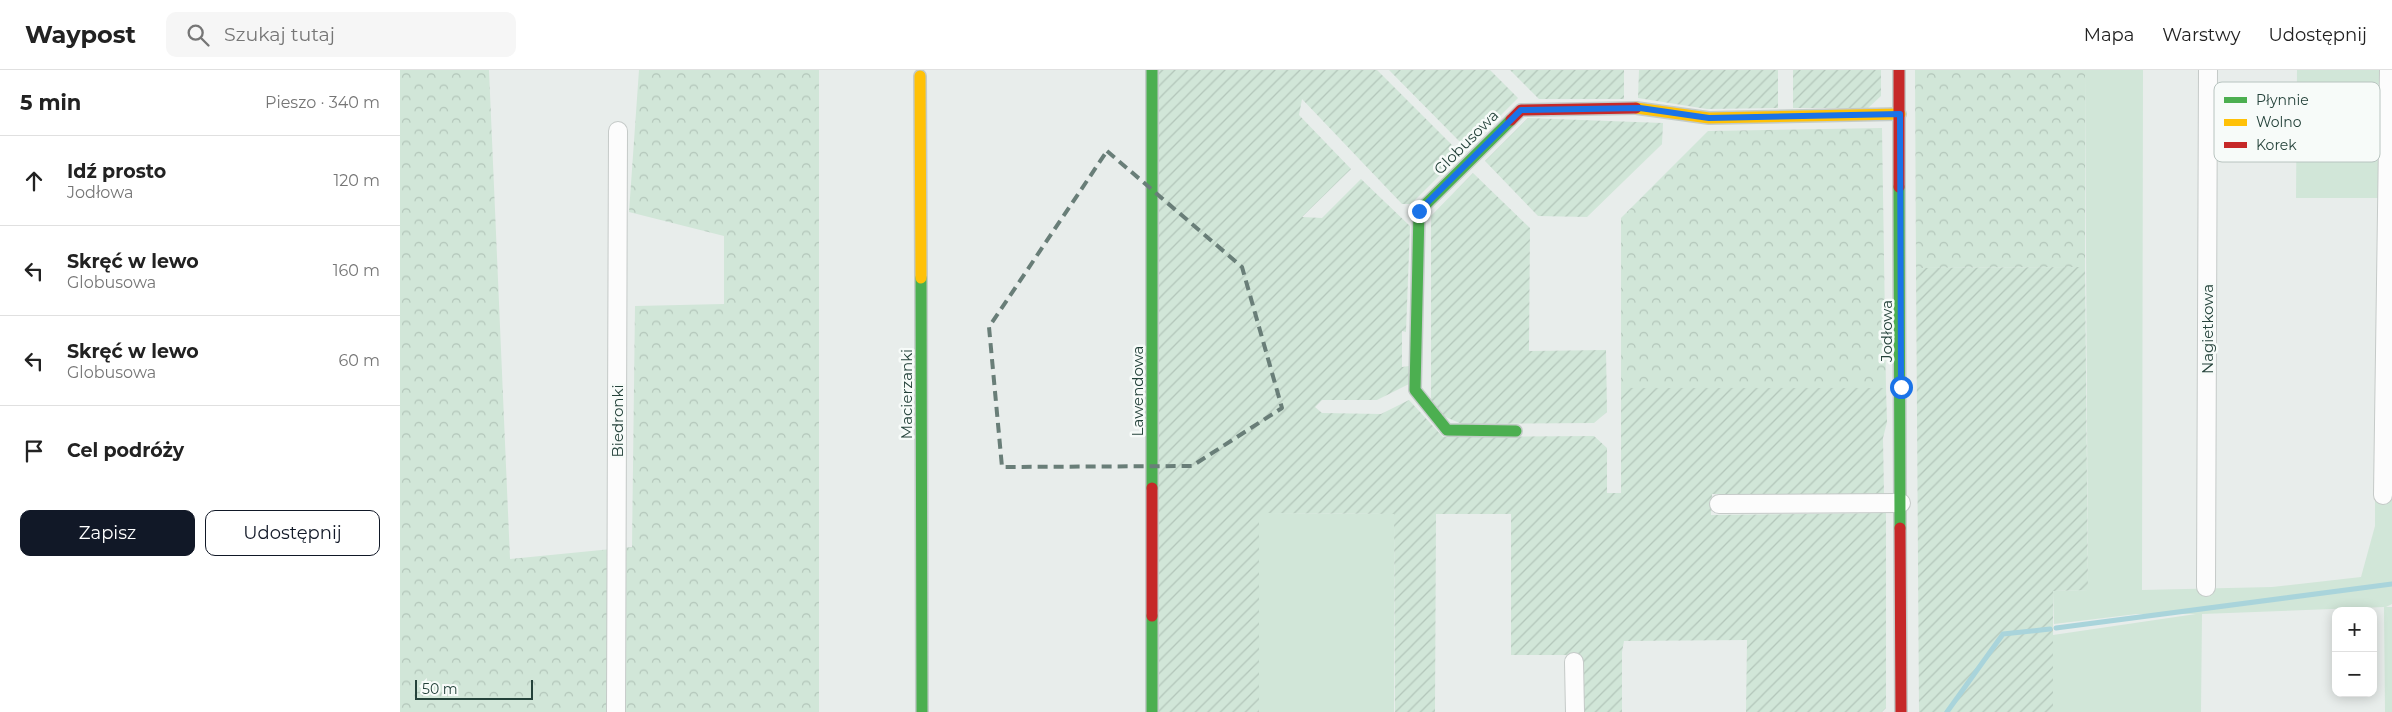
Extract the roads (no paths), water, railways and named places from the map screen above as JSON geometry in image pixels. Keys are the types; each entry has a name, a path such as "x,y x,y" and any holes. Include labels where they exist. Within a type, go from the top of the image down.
{"street":[{"name":"Lawendowa","path":"1152,70 1152,712"},
{"name":"Jodłowa","path":"1899,70 1901,712"},
{"name":"Nagietkowa","path":"2206,587 2208,70"},
{"path":"2383,496 2389,70"},
{"name":"Macierzanki","path":"920,76 922,712"},
{"name":"Globusowa","path":"1516,431 1447,430 1415,390 1417,226 1419,211 1521,110 1640,108 1709,118 1900,114"},
{"name":"Biedronki","path":"616,712 618,131"},
{"path":"1719,504 1901,503"},
{"path":"1574,662 1575,712"}],"waterway":[{"path":"2056,628 2392,584"},
{"path":"1947,712 2003,634 2050,629"}]}
